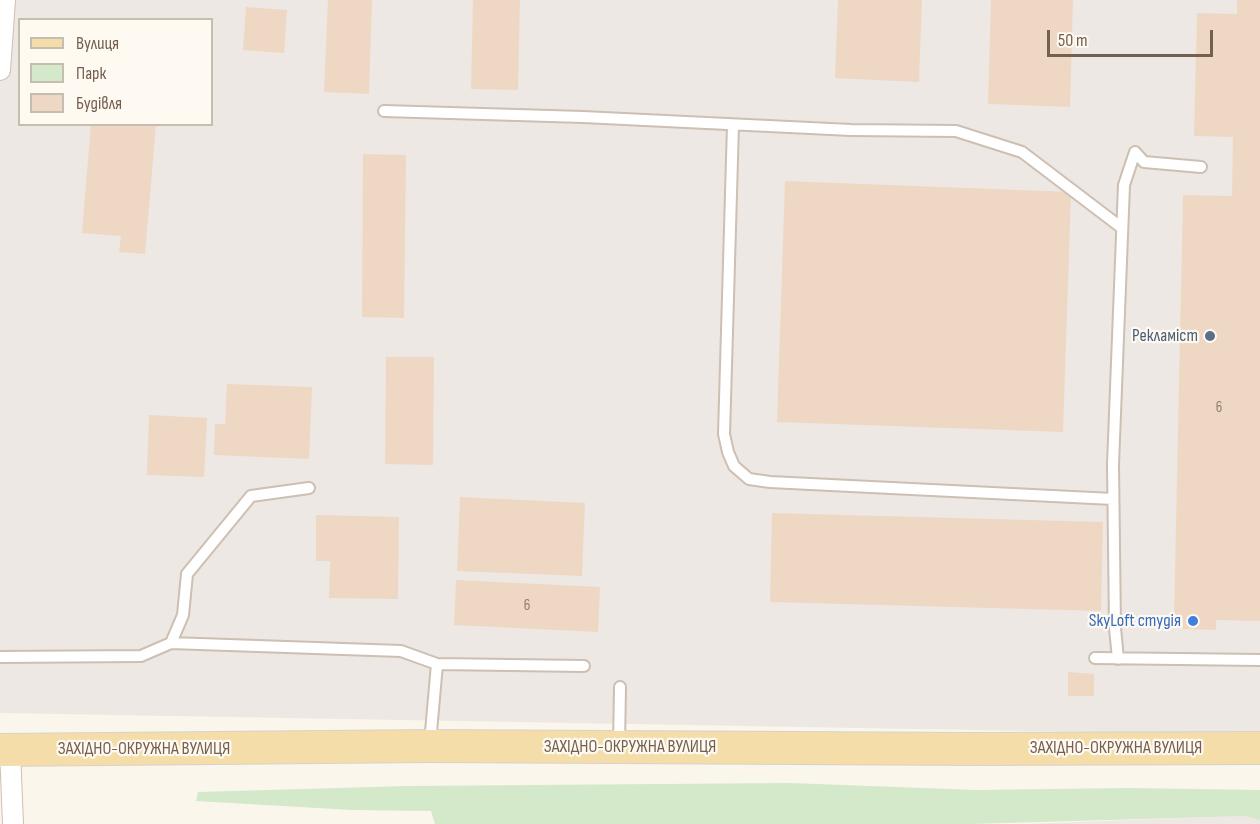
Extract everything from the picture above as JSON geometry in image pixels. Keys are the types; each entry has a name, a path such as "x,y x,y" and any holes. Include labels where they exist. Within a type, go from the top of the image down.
{"main road":[{"name":"ЗАХІДНО-ОКРУЖНА ВУЛИЦЯ","path":"5,750 430,746 1260,748"}],"street":[{"path":"0,70 5,0"},
{"path":"5,750 13,824"}],"lane":[{"path":"384,111 851,130 956,131 1022,152 1122,228"},
{"path":"733,125 724,434 734,466 749,479 770,482 1113,499"},
{"path":"1118,659 1114,628 1113,464 1124,185 1135,152 1144,162 1201,167"},
{"path":"171,643 183,615 187,574 251,496 309,489"},
{"path":"0,657 141,656 171,643 401,651 437,664 584,666"},
{"path":"1095,658 1260,660"},
{"path":"430,746 437,664"},
{"path":"619,747 620,687"}],"shaded area":[{"path":"0,0 1260,0 1260,735 0,713"},
{"path":"1260,815 1260,824 1024,824"}],"green space":[{"path":"790,783 976,790 1127,788 1260,790 1260,820 1245,816 971,824 435,824 431,811 352,810 196,801 198,792 407,786"}],"building":[{"path":"328,0 372,0 369,94 324,92"},
{"path":"473,0 520,0 518,90 471,89"},
{"path":"838,0 922,0 919,82 835,78"},
{"path":"991,0 1073,0 1070,107 988,104"},
{"path":"1237,0 1260,0 1260,621 1216,620 1216,630 1183,629 1183,619 1174,619 1183,195 1232,196 1233,137 1194,136 1197,13 1237,14"},
{"path":"246,7 287,10 284,53 243,50"},
{"path":"91,126 156,126 145,254 119,252 121,236 82,233"},
{"path":"363,154 406,155 404,318 362,317"},
{"path":"785,181 1071,192 1063,432 777,422"},
{"path":"386,357 434,357 433,465 385,464"},
{"path":"227,384 312,387 309,459 214,455 215,424 225,424"},
{"path":"149,415 207,418 204,477 147,475"},
{"path":"460,497 585,503 582,576 457,571"},
{"path":"772,513 1103,522 1101,611 770,602"},
{"path":"316,515 399,517 398,599 329,598 330,561 316,561"},
{"path":"456,580 600,587 598,632 454,625"},
{"path":"1068,672 1094,674 1094,696 1068,696"}],"place":[{"name":"Рекламіст","path":"1210,336"},
{"name":"SkyLoft студія","path":"1193,621"}]}
